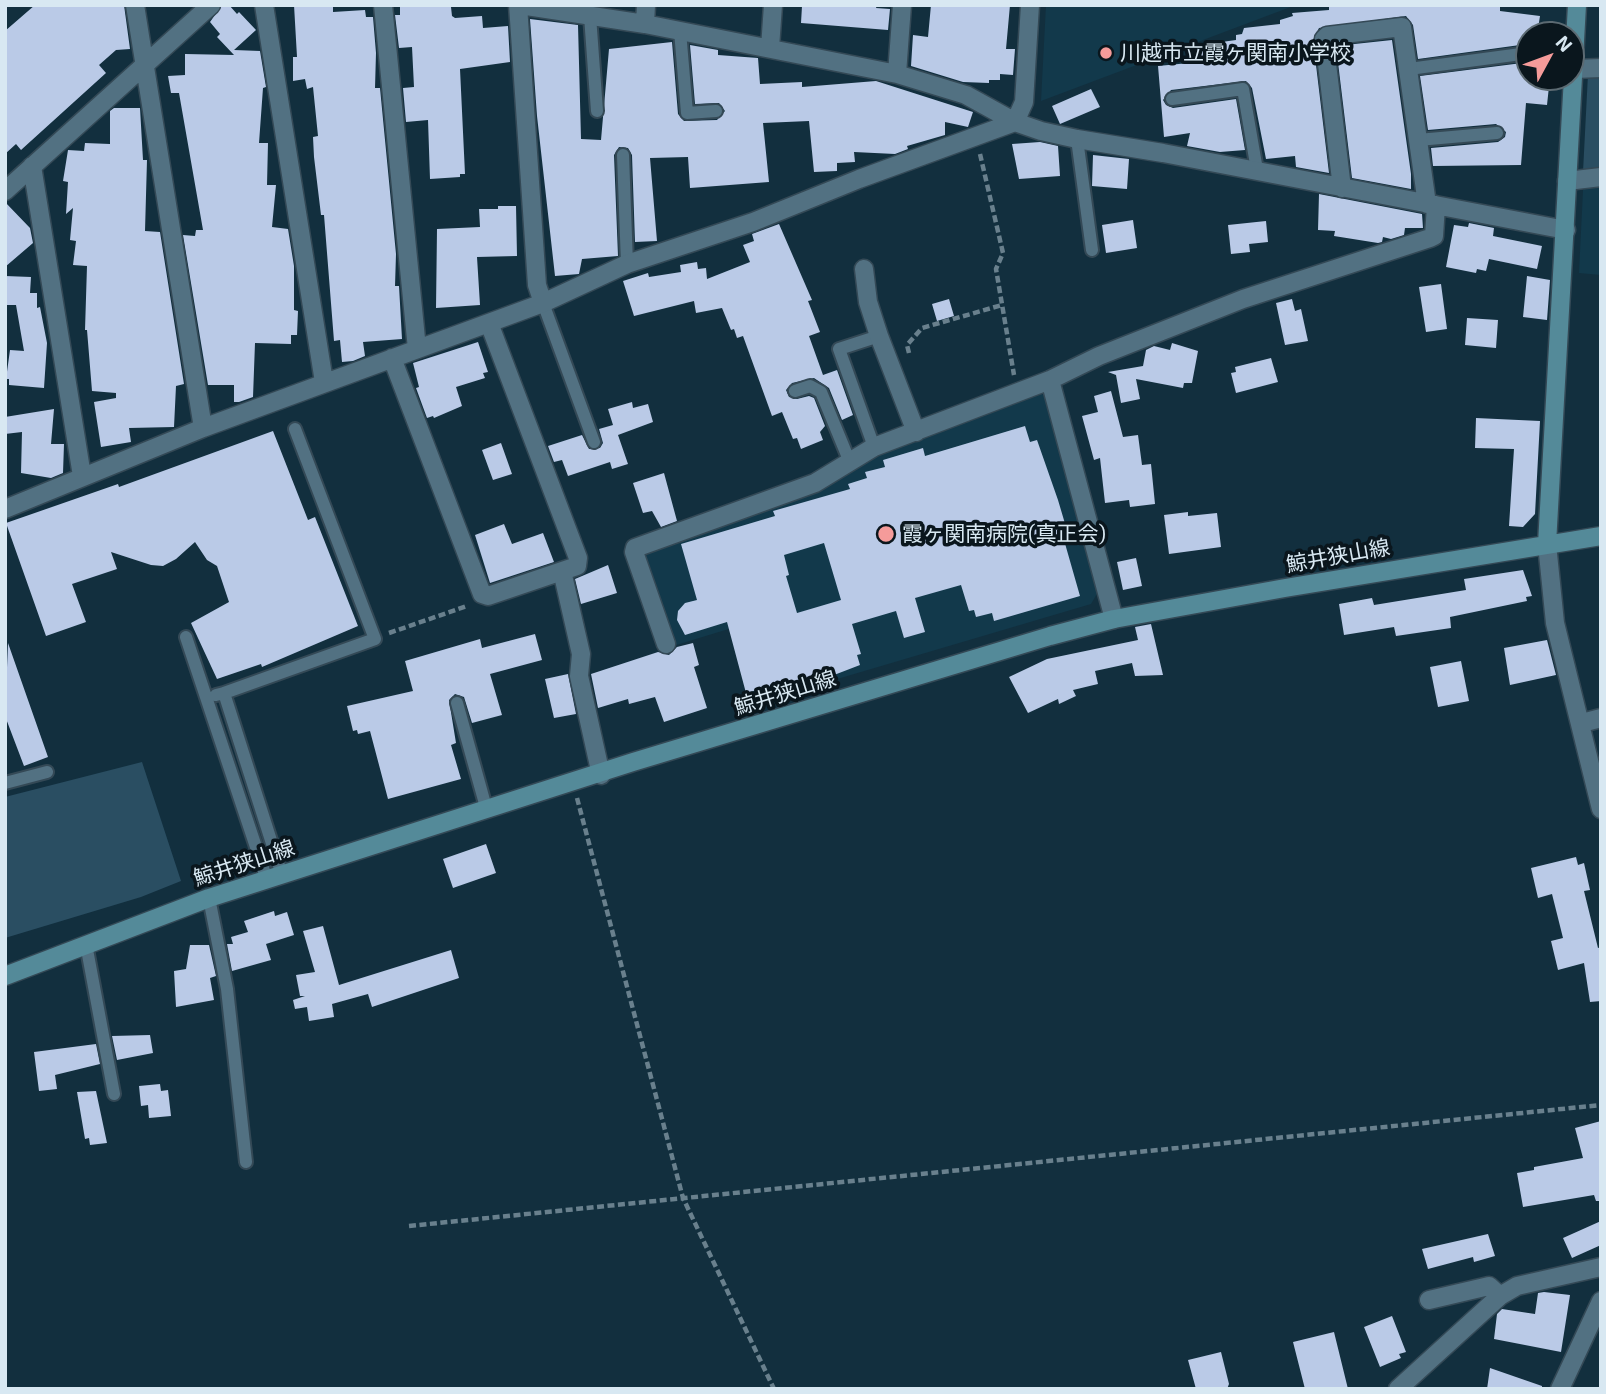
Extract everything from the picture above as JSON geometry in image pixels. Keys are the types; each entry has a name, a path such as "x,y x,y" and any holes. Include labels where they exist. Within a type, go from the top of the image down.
{"main road":[{"path":"1547,544 1573,91"},
{"name":"鯨井狭山線","path":"5,976 209,898 672,751 1114,619 1601,536"}],"street":[{"path":"135,5 203,428"},
{"path":"5,191 211,5"},
{"path":"264,5 324,382"},
{"path":"383,5 417,349"},
{"path":"543,303 537,285 519,5 645,24 897,74 966,95 1015,121 1077,139 1257,170 1566,230"},
{"path":"645,24 646,5"},
{"path":"770,48 773,5"},
{"path":"897,74 902,5"},
{"path":"5,509 203,428 543,303 626,264 753,222 1015,121 1024,102 1030,5"},
{"path":"666,644 634,552 635,548 815,482 874,447 1018,393 1099,356 1243,299 1434,236 1432,204 1418,140 1402,27 1327,36 1324,39 1342,188"},
{"path":"33,166 82,476"},
{"path":"1567,181 1601,177"},
{"path":"864,269 868,302 916,432"},
{"path":"393,358 485,596 577,566 578,558 489,323"},
{"path":"1050,380 1114,619"},
{"path":"1547,544 1555,623 1582,723 1601,809"},
{"path":"562,571 581,654 579,676 601,775"},
{"path":"1582,723 1601,718"},
{"path":"1398,1389 1500,1296 1517,1286 1601,1267"},
{"path":"1429,1300 1489,1286 1500,1296"},
{"path":"1560,1389 1601,1301"}],"lane":[{"path":"590,16 597,111"},
{"path":"680,31 687,113 716,111"},
{"path":"1409,69 1515,55"},
{"path":"1172,99 1243,89 1257,170"},
{"path":"1418,140 1497,132"},
{"path":"1077,139 1092,250"},
{"path":"623,155 626,264"},
{"path":"543,303 594,442"},
{"path":"874,447 839,349 879,336"},
{"path":"795,391 810,386 821,392 849,460"},
{"path":"206,699 375,639 295,429"},
{"path":"186,636 206,699 274,878"},
{"path":"224,693 274,878"},
{"path":"457,704 487,811"},
{"path":"5,783 47,772"},
{"path":"209,898 227,989 246,1162"},
{"path":"86,944 114,1094"}],"path":[{"path":"976,137 1003,253 996,269 1018,393"},
{"path":"910,357 907,345 922,328 1002,305"},
{"path":"375,639 478,601 485,596"},
{"path":"573,783 683,1198 774,1389"},
{"path":"409,1226 1601,1105"}],"shaded area":[{"name":"川越市立霞ヶ関南小学校","path":"1046,5 1296,5 1041,101"},
{"path":"1588,74 1601,74 1601,170 1583,172"},
{"path":"1601,182 1601,275 1579,273 1583,190 1588,184"},
{"name":"霞ヶ関南病院(真正会)","path":"1036,390 1045,396 1098,592 1091,604 817,685 794,609 673,646 641,560 645,550"},
{"path":"142,762 181,881 141,897 5,938 5,797"}],"building":[{"path":"35,5 124,5 130,49 116,50 99,65 106,73 21,150 16,144 5,154 5,31"},
{"path":"222,5 229,5 237,14 239,12 256,30 234,50 260,51 266,87 263,88 259,143 268,143 267,185 276,185 272,227 288,229 294,266 294,310 298,311 297,335 291,335 291,344 255,343 253,397 239,402 234,402 234,385 208,385 183,235 195,236 196,230 203,230 179,93 171,93 168,76 185,75 185,54 234,55 217,37 220,34 210,22"},
{"path":"294,5 333,5 333,12 365,10 366,17 373,17 375,88 380,88 396,254 395,286 399,286 402,339 363,342 365,356 353,361 342,362 340,340 334,341 324,215 321,215 314,157 313,137 318,136 313,87 307,89 305,79 293,81 293,57 297,57"},
{"path":"400,5 451,7 452,16 455,18 482,16 483,28 508,26 510,62 460,69 465,174 460,174 460,177 430,179 428,120 406,122 403,88 414,87 412,47 399,48 395,15 400,15"},
{"path":"877,5 876,8 890,9 888,30 801,23 802,6"},
{"path":"931,5 1010,5 1006,49 1015,49 1013,75 1000,74 1000,80 989,80 989,83 963,82 911,66 913,35 928,37"},
{"path":"1329,5 1500,5 1500,11 1540,16 1539,21 1515,21 1515,46 1418,59 1413,25 1406,16 1319,28 1313,40 1329,173 1296,167 1295,156 1266,159 1252,88 1246,81 1171,90 1163,100 1173,108 1236,99 1245,150 1220,152 1187,146 1190,133 1164,137 1158,66 1189,63 1189,58 1194,58 1194,52 1200,52 1200,45 1236,40 1236,35 1242,34 1244,28 1280,24 1280,20 1293,16 1292,13 1329,10"},
{"path":"530,19 578,25 581,139 601,140 609,49 672,42 678,114 684,121 717,120 725,111 719,103 695,104 690,45 718,50 718,55 758,58 760,84 802,82 802,87 876,81 973,112 968,127 945,122 945,135 907,146 908,149 895,154 854,152 855,162 837,163 837,171 814,172 809,121 763,123 769,182 690,188 688,157 650,158 657,241 635,242 632,155 628,148 619,147 614,155 618,256 582,259 579,274 555,276 537,116"},
{"path":"1392,40 1411,189 1352,178 1336,46"},
{"path":"1515,64 1515,91 1548,91 1547,105 1526,103 1521,165 1433,166 1431,148 1498,142 1505,137 1506,132 1496,124 1428,130 1420,76"},
{"path":"1091,89 1100,107 1060,124 1052,106"},
{"path":"114,108 140,108 143,160 147,160 145,231 160,232 184,384 176,386 174,427 129,428 131,442 101,447 94,402 116,398 116,393 92,391 85,330 87,266 73,265 76,241 70,240 73,208 66,214 68,182 63,181 68,150 84,151 85,143 110,144 110,111"},
{"path":"1040,142 1058,146 1060,176 1019,179 1012,144"},
{"path":"1093,155 1129,159 1127,189 1092,186"},
{"path":"1319,194 1422,214 1423,228 1405,228 1404,235 1391,239 1383,237 1382,242 1378,243 1334,236 1335,231 1318,230"},
{"path":"5,202 30,228 33,243 5,267"},
{"path":"498,206 516,206 517,256 477,257 480,305 436,308 437,229 480,227 479,209 498,209"},
{"path":"1133,220 1137,248 1106,253 1102,225"},
{"path":"1266,221 1268,242 1249,244 1250,252 1231,254 1228,225"},
{"path":"1469,223 1494,228 1493,236 1542,246 1537,269 1489,259 1486,271 1477,269 1476,273 1446,267 1454,225 1468,227"},
{"path":"779,224 812,300 808,301 820,332 809,336 823,375 837,370 853,415 842,420 829,388 814,378 792,383 786,390 789,397 814,398 825,426 820,432 823,440 801,449 797,438 793,439 782,412 772,416 743,336 737,338 734,329 731,330 722,308 696,313 694,301 634,316 623,281 648,273 649,277 681,272 680,265 697,262 698,269 706,268 707,279 750,262 743,245 754,241 752,234"},
{"path":"5,276 31,277 30,293 37,293 37,308 40,307 47,343 44,388 9,385 9,379 6,379 10,350 24,351 16,305 5,305"},
{"path":"1527,276 1550,280 1547,320 1523,317"},
{"path":"1441,284 1447,329 1426,332 1419,287"},
{"path":"949,299 954,316 937,321 932,304"},
{"path":"1292,299 1295,311 1301,309 1308,341 1285,345 1276,303"},
{"path":"1467,318 1498,320 1496,348 1465,345"},
{"path":"478,342 488,372 483,373 485,378 456,387 462,406 434,418 427,418 416,388 419,387 413,363"},
{"path":"1172,343 1198,351 1192,383 1184,383 1183,388 1136,379 1140,399 1121,403 1116,375 1108,372 1143,366 1146,350 1154,346 1170,350"},
{"path":"1271,358 1278,382 1236,393 1231,373 1236,372 1235,367"},
{"path":"1111,391 1123,437 1138,435 1142,465 1151,464 1155,504 1130,507 1129,500 1105,503 1100,458 1094,460 1082,416 1098,412 1094,396"},
{"path":"632,402 633,408 648,404 653,422 618,435 628,464 612,469 610,462 568,476 562,460 554,462 548,446 582,435 589,449 600,448 603,443 599,429 613,425 608,409"},
{"path":"54,409 51,444 64,444 63,473 51,478 21,473 22,432 5,434 5,417"},
{"path":"1476,418 1540,421 1535,514 1523,527 1509,526 1514,449 1475,448"},
{"name":"霞ヶ関南病院(真正会)","path":"1025,426 1030,442 1037,440 1058,500 1066,527 1061,528 1080,596 994,621 992,613 976,617 974,610 969,611 961,585 915,598 925,632 904,638 896,611 852,624 861,654 857,655 860,665 782,695 779,684 746,693 727,622 685,635 677,620 678,611 685,603 697,600 681,544 775,516 773,511 850,489 848,484 867,478 865,472 885,467 883,460 923,448 925,456","holes":["824,543 841,600 797,613 786,576 789,575 784,555"]},
{"path":"273,431 308,520 315,517 358,626 262,667 261,664 217,679 191,623 229,602 217,566 207,560 195,542 176,559 163,566 151,565 111,552 117,569 72,584 86,622 46,636 6,523 118,484 119,487"},
{"path":"501,443 512,474 493,480 482,450"},
{"path":"664,473 677,521 661,527 652,511 643,513 633,483"},
{"path":"1188,512 1188,516 1217,513 1221,547 1169,554 1164,515"},
{"path":"504,524 512,544 543,533 554,562 490,583 475,535"},
{"path":"1136,558 1142,586 1123,590 1117,562"},
{"path":"608,565 617,593 581,604 575,579"},
{"path":"1523,570 1532,596 1526,597 1527,601 1450,617 1451,628 1396,636 1394,627 1344,635 1339,604 1372,598 1374,605 1466,590 1464,579"},
{"path":"1151,624 1163,675 1135,676 1132,663 1095,671 1098,684 1073,690 1076,696 1059,704 1058,699 1028,713 1009,677 1047,659 1138,640 1135,627"},
{"path":"535,634 542,660 490,674 502,715 472,723 464,697 455,694 449,700 456,743 451,745 461,779 388,799 370,731 358,734 357,730 353,731 347,706 413,691 405,661 480,639 482,648"},
{"path":"1547,640 1556,675 1510,685 1504,648"},
{"path":"8,643 48,757 24,766 5,716"},
{"path":"693,643 699,665 694,667 707,708 664,722 655,697 629,704 628,699 598,708 591,674 658,652 669,655 677,647"},
{"path":"1461,661 1469,701 1438,707 1430,667"},
{"path":"568,674 576,714 554,718 545,679"},
{"path":"486,844 496,873 453,888 443,859"},
{"path":"1576,857 1578,865 1584,863 1590,890 1584,891 1598,948 1601,947 1601,1001 1590,1002 1584,963 1558,970 1551,941 1563,938 1552,894 1538,898 1531,868"},
{"path":"274,911 275,916 287,912 294,935 266,944 271,960 232,971 227,944 233,944 231,937 248,932 244,921"},
{"path":"323,926 339,985 451,950 459,978 372,1007 368,994 332,1004 334,1017 309,1021 307,1007 295,1009 293,1000 305,996 300,996 296,975 315,972 303,931"},
{"path":"190,945 209,945 216,976 210,978 214,1000 176,1007 174,971 186,969"},
{"path":"150,1035 153,1053 117,1060 112,1036"},
{"path":"96,1044 100,1064 55,1075 57,1089 39,1091 34,1052"},
{"path":"160,1084 161,1091 168,1090 171,1116 149,1118 148,1105 141,1106 139,1086"},
{"path":"96,1091 107,1143 90,1145 89,1138 85,1139 77,1092"},
{"path":"1601,1121 1601,1201 1596,1201 1594,1195 1523,1207 1517,1173 1583,1158 1575,1128"},
{"path":"1601,1221 1601,1245 1572,1258 1563,1238"},
{"path":"1488,1234 1495,1256 1474,1262 1473,1257 1428,1269 1422,1249"},
{"path":"1538,1293 1570,1295 1561,1352 1494,1339 1497,1314 1502,1309 1535,1314"},
{"path":"1392,1316 1406,1352 1399,1354 1401,1358 1380,1367 1364,1327"},
{"path":"1334,1332 1348,1389 1305,1389 1293,1342"},
{"path":"1221,1352 1229,1384 1227,1389 1196,1389 1188,1360"},
{"path":"1490,1368 1542,1386 1542,1389 1487,1389"}],"place":[{"name":"川越市立霞ヶ関南小学校","path":"1106,53"},
{"name":"霞ヶ関南病院(真正会)","path":"886,534"}]}
